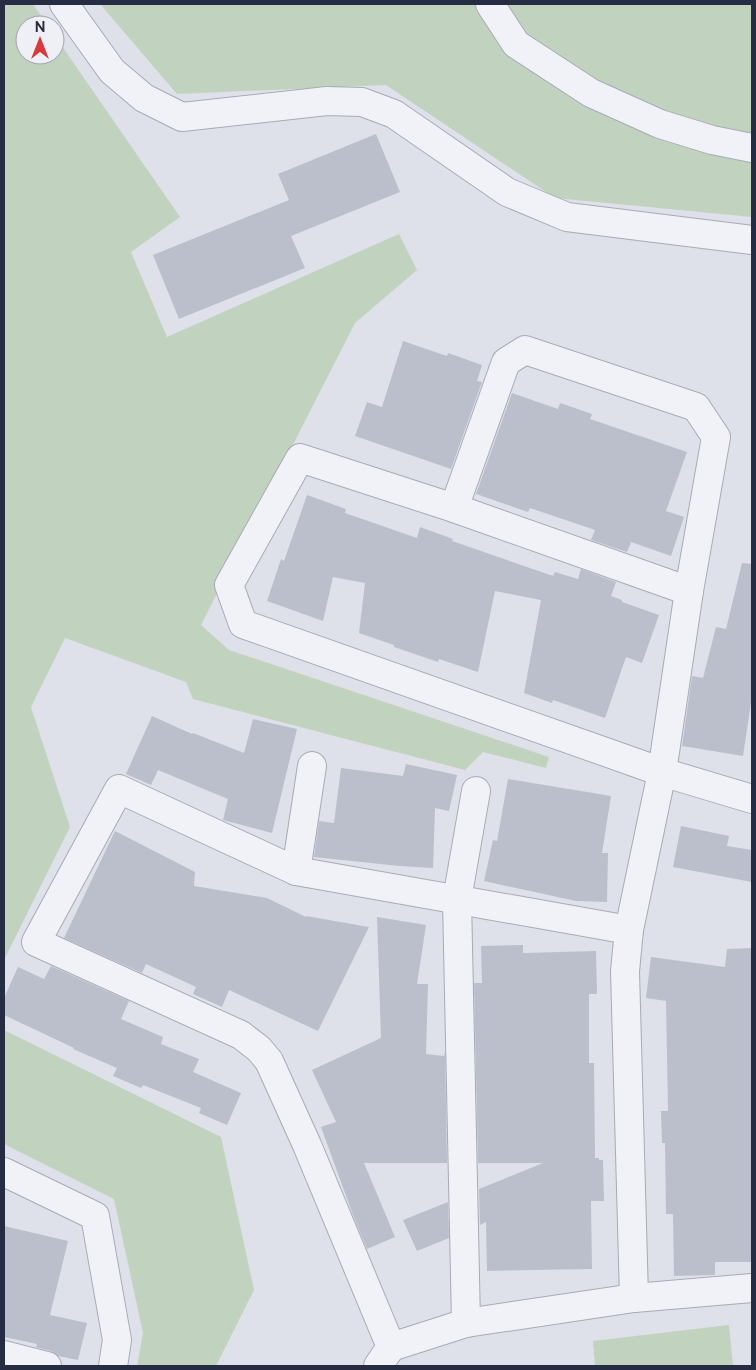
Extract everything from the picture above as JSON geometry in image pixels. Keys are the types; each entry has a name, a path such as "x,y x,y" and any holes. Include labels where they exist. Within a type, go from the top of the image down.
{"street":[{"path":"64,4 112,71 144,98 182,116 327,101 362,102 394,114 507,192 567,217 752,240"},
{"path":"490,4 516,44 591,93 660,124 712,140 752,148"},
{"path":"454,508 506,362 525,350 696,407 716,437 662,772 629,930 625,971 634,1298"},
{"path":"690,591 454,508 300,458 229,585 243,624 662,772 752,799"},
{"path":"296,871 312,766"},
{"path":"629,930 296,871 119,789 36,942 241,1035 259,1049 269,1061 307,1145 384,1356 466,1323 634,1298 752,1288"},
{"path":"466,1323 456,899 476,791"},
{"path":"4,1172 95,1216 117,1340 113,1366"},
{"path":"4,1355 47,1366"}],"green space":[{"path":"4,4 33,4 40,15 15,15 15,65 65,65 65,50 180,217 131,252 167,337 399,234 417,270 355,323 201,625 229,650 549,757 546,768 483,752 465,770 193,699 186,682 65,638 31,707 70,827 4,960"},
{"path":"100,4 752,4 752,217 555,198 386,85 177,94"},
{"path":"4,1030 221,1137 254,1290 216,1366 137,1366 143,1333 114,1199 4,1144"},
{"path":"729,1325 733,1366 595,1366 593,1341"}],"building":[{"path":"376,134 400,192 291,236 305,268 179,319 153,255 289,200 278,174"},
{"path":"403,341 447,356 448,353 482,365 477,381 482,382 451,469 355,436 367,402 382,407"},
{"path":"512,393 558,409 560,403 592,414 590,419 687,452 666,511 684,517 671,556 631,542 627,552 591,540 595,530 530,508 528,512 476,494"},
{"path":"307,495 346,509 345,513 417,538 420,527 453,539 452,541 553,576 555,572 578,579 581,569 616,582 611,596 622,600 622,602 659,615 642,663 626,657 605,718 553,700 552,703 524,693 541,600 495,591 478,672 439,659 438,662 359,633 365,583 333,577 323,621 267,601 281,559 284,561"},
{"path":"742,563 752,564 752,696 743,756 682,746 692,676 703,678 716,627 726,629"},
{"path":"152,716 192,734 244,753 253,719 297,729 272,833 223,820 228,799 158,770 151,785 126,774"},
{"path":"406,764 457,775 449,811 435,808 433,868 314,857 319,821 334,823 341,768 403,776"},
{"path":"508,779 611,796 602,853 608,853 607,902 576,901 484,881 493,840 497,841"},
{"path":"681,826 729,836 727,846 752,850 752,882 673,867"},
{"path":"115,831 195,872 194,886 267,898 306,917 369,927 318,1031 229,990 222,1007 193,994 196,987 146,964 142,973 64,938"},
{"path":"377,917 426,925 417,984 428,984 426,1054 444,1056 445,1052 447,1163 364,1163 395,1237 367,1249 321,1127 336,1122 312,1070 381,1038"},
{"path":"523,945 523,953 596,951 597,994 589,994 589,1063 594,1063 595,1158 603,1160 604,1201 591,1201 592,1269 487,1271 486,1222 480,1225 479,1189 543,1163 478,1163 474,983 482,983 481,946"},
{"path":"752,948 752,1262 715,1262 715,1275 674,1276 673,1214 666,1214 665,1143 662,1143 661,1111 668,1111 666,1001 646,998 651,957 725,967 727,949"},
{"path":"51,966 129,1001 121,1019 163,1037 161,1044 199,1059 193,1072 241,1093 227,1125 199,1113 201,1108 143,1085 141,1088 113,1076 117,1068 4,1015 4,998 18,967 44,979"},
{"path":"448,1202 449,1238 417,1251 403,1220"},
{"path":"4,1226 68,1241 50,1315 87,1323 78,1360 58,1356 51,1351 36,1347 37,1344 4,1337"}]}
